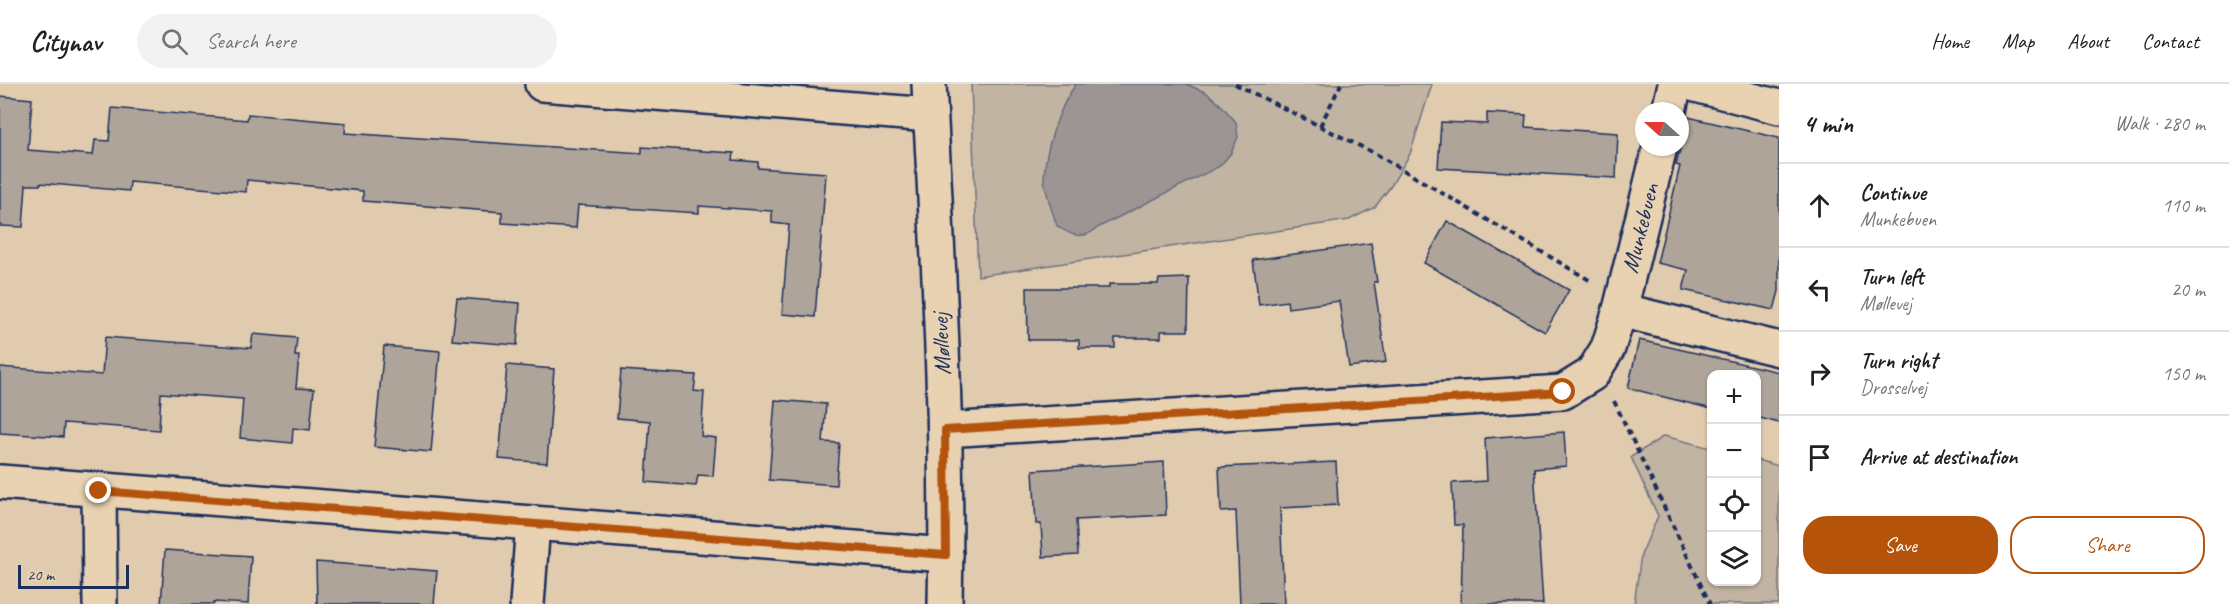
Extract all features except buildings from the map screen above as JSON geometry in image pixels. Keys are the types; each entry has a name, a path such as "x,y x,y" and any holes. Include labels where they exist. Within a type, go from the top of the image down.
{"street":[{"path":"542,84 929,99"},
{"path":"1671,102 1675,84"},
{"path":"1692,84 1779,107"},
{"name":"Møllevej","path":"929,99 945,430 945,604"},
{"name":"Munkebuen","path":"945,430 1563,392 1592,374 1608,348 1658,156"},
{"path":"1621,305 1779,349"},
{"path":"0,482 946,555"},
{"path":"99,491 100,604"},
{"path":"527,604 533,523"}],"path":[{"path":"1235,84 1376,154 1621,305"},
{"path":"1320,126 1341,84"},
{"path":"1592,374 1610,393 1710,604"}],"shaded area":[{"path":"971,84 1432,84 1410,154 1391,186 1375,207 1349,220 978,276"},
{"path":"1076,84 1186,84 1207,93 1222,106 1236,122 1238,137 1231,153 1220,166 1088,234 1073,235 1057,226 1047,195 1044,176 1054,128"},
{"path":"1664,436 1707,447 1707,586 1761,586 1761,461 1779,466 1779,604 1634,604 1641,555 1658,516 1631,457"}],"route":[{"path":"99,491 946,555 945,430 1563,392"}]}
